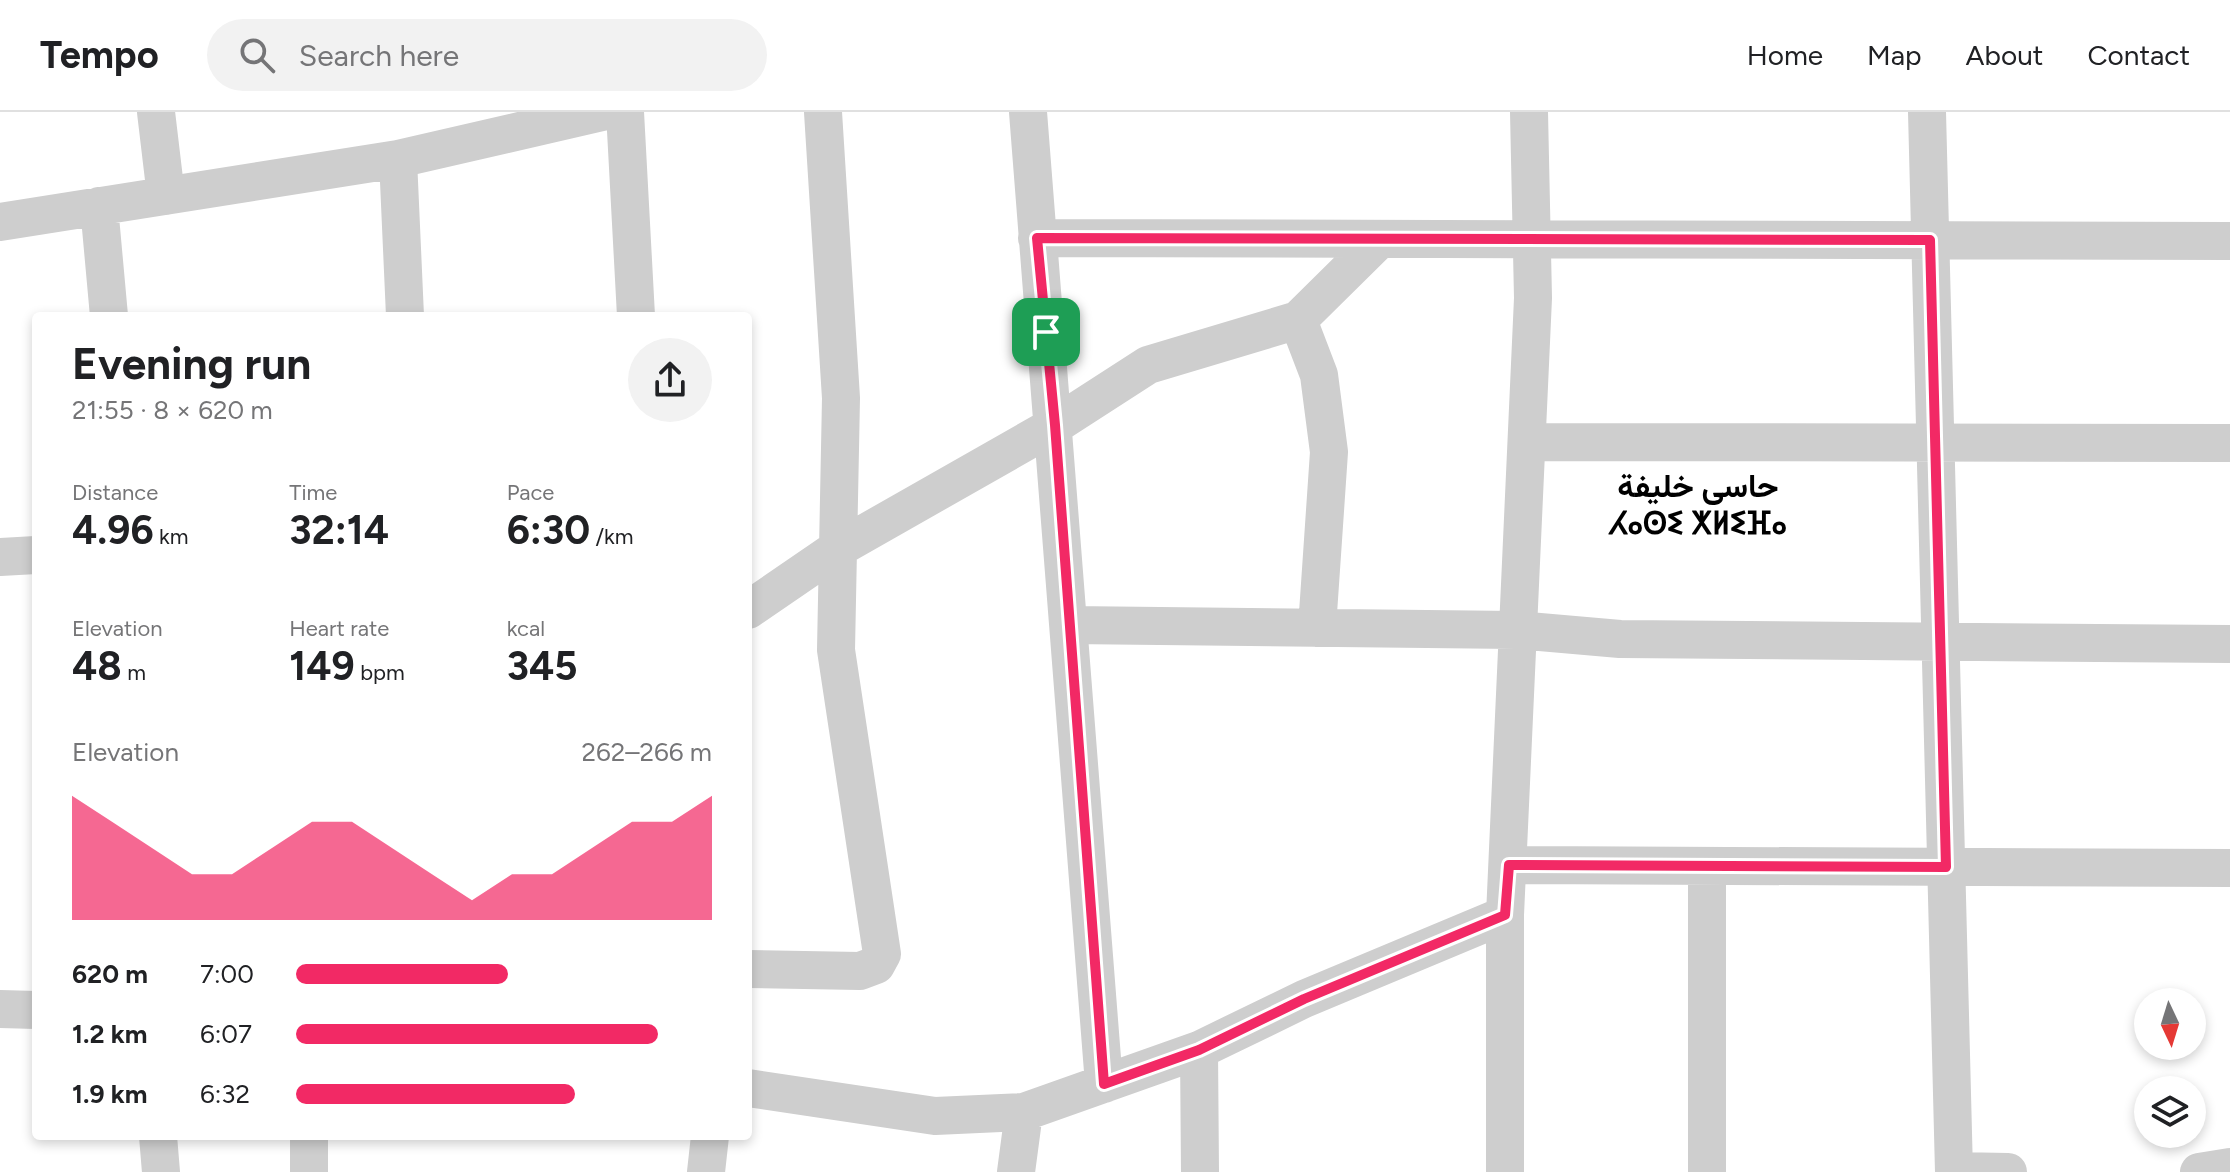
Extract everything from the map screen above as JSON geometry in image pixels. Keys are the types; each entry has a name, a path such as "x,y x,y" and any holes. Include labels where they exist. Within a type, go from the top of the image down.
{"street":[{"path":"156,112 166,196"},
{"path":"0,222 398,159 602,112"},
{"path":"625,112 636,312"},
{"path":"752,969 860,971 876,965 882,954 836,650 841,398 823,112"},
{"path":"1028,112 1055,425 1104,1084"},
{"path":"1505,1172 1505,915 1527,442 1532,239 1529,112"},
{"path":"1927,112 1954,1171 2008,1172"},
{"path":"398,159 405,312"},
{"path":"99,206 109,312"},
{"path":"1037,238 2230,241"},
{"path":"752,607 837,549 1055,425 1148,365 1298,320 1380,239"},
{"path":"1298,320 1319,375 1329,452 1317,628"},
{"path":"1527,442 1936,445 2230,443"},
{"path":"0,557 32,555"},
{"path":"1070,625 1516,630 1620,639 2230,644"},
{"path":"1509,865 2230,868"},
{"path":"1707,866 1707,1172"},
{"path":"752,1089 935,1116 1024,1112 1199,1050 1304,999 1505,915"},
{"path":"0,1009 32,1010"},
{"path":"1199,1050 1200,1172"},
{"path":"1016,1172 1024,1112"},
{"path":"158,1140 161,1172"},
{"path":"309,1140 309,1172"},
{"path":"706,1172 710,1140"},
{"path":"2199,1172 2230,1167"}],"district":[{"name":"حاسي خليفة ⵃⴰⵙⵉ ⵅⵍⵉⴼⴰ","path":"1698,504"}],"route":[{"path":"1037,238 1930,240 1946,867 1509,865 1505,915 1304,999 1199,1050 1104,1084 1046,332 1037,238"}]}
